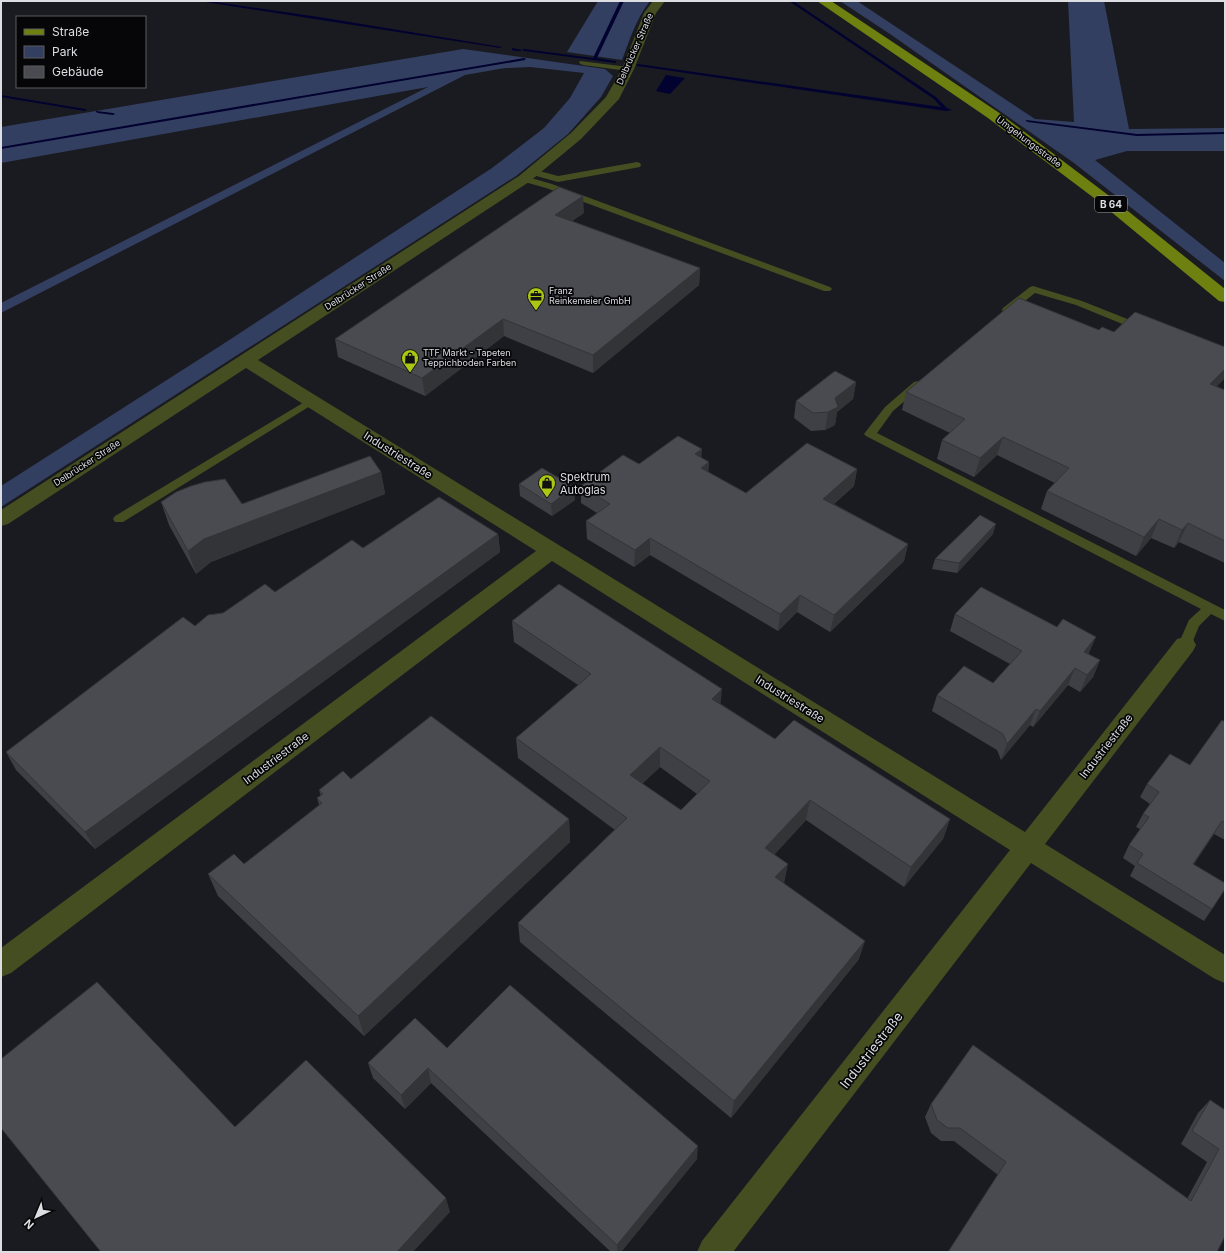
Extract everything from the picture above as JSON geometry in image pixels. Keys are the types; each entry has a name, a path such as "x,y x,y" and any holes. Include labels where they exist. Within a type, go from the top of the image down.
{"main road":[{"name":"Umgehungsstraße","path":"824,1 993,115 1103,198 1225,297"}],"street":[{"name":"Delbrücker Straße","path":"1,519 528,175 576,136 612,99 628,69 650,13 659,1"},
{"name":"Industriestraße","path":"246,360 1225,970"},
{"name":"Industriestraße","path":"1,964 551,551"},
{"name":"Industriestraße","path":"713,1252 1185,645"}],"lane":[{"path":"582,63 628,69"},
{"path":"528,175 558,179 637,165"},
{"path":"528,175 548,186 827,289"},
{"path":"996,318 1033,289 1079,303 1151,332"},
{"path":"925,379 890,409 870,434 1225,616"},
{"path":"119,519 311,401"},
{"path":"1185,645 1194,623 1210,608"}],"green space":[{"path":"598,1 650,1 637,22 622,60 567,52"},
{"path":"840,1 857,1 1035,119 1074,122 1068,1 1104,1 1129,129 1225,128 1225,151 1127,151 1095,160 1225,263 1225,281 1074,163 890,34"},
{"path":"463,49 605,69 613,76 601,97 568,134 516,176 1,507 1,486 220,346 492,168 544,128 570,98 584,73 530,67 505,68 465,75 1,313 1,303 428,87 1,163 1,127"}],"shaded area":[{"path":"666,75 685,78 670,94 656,91"}],"building":[{"name":"Franz Reinkemeier GmbH","path":"559,187 583,196 555,215 700,268 593,355 503,319 422,378 335,339"},
{"path":"1019,298 1099,330 1102,327 1114,332 1135,312 1225,347 1225,369 1210,384 1225,390 1225,541 1188,523 1182,530 1159,519 1144,537 1047,491 1069,468 1003,437 980,458 942,440 965,419 906,392"},
{"path":"835,371 856,382 835,398 838,407 828,412 813,413 796,401"},
{"path":"678,436 702,449 695,454 709,462 701,468 746,493 807,443 857,469 823,499 908,544 834,615 800,595 780,614 650,538 635,550 586,521 610,504 581,486 623,455 639,464"},
{"path":"370,456 381,472 204,539 188,551 161,502 176,492 191,486 225,479 242,504"},
{"path":"542,468 574,487 551,504 519,484"},
{"path":"439,497 498,534 85,832 6,752 183,617 195,626 208,615 223,613 265,584 275,592 352,540 363,548"},
{"path":"980,515 996,524 959,563 935,559"},
{"path":"559,584 722,689 712,699 775,739 794,720 950,819 911,867 810,800 765,848 788,864 775,877 865,941 734,1101 518,923 627,818 516,738 591,674 512,621","holes":["660,747 710,781 681,810 630,775"]},
{"path":"981,587 1057,627 1063,619 1096,637 1084,652 1100,660 1087,675 1075,668 1040,711 1036,709 1007,744 1003,734 937,695 964,666 993,683 1022,651 955,614"},
{"path":"431,716 569,819 358,1016 208,874 234,854 244,864 322,803 317,798 323,794 319,790 343,771 351,779"},
{"path":"1222,720 1225,722 1225,823 1222,821 1193,864 1225,883 1225,889 1212,909 1137,863 1143,854 1129,845 1149,817 1143,814 1159,792 1147,784 1170,754 1190,765"},
{"path":"97,982 235,1127 306,1060 446,1198 397,1252 101,1252 1,1128 1,1059"},
{"path":"510,985 698,1146 617,1245 428,1068 401,1095 368,1063 415,1018 447,1048"},
{"path":"973,1045 1191,1201 1219,1149 1192,1131 1210,1100 1225,1110 1225,1236 1217,1252 948,1252 1006,1162 960,1128 948,1128 937,1120 931,1104"}],"waterway":[{"path":"201,1 500,47"},
{"path":"595,59 622,1"},
{"path":"791,1 935,98 945,109"},
{"path":"513,49 520,50"},
{"path":"524,50 615,62"},
{"path":"1,148 524,59"},
{"path":"638,65 945,109"},
{"path":"1,96 85,110"},
{"path":"945,109 950,110"},
{"path":"98,112 113,114"},
{"path":"1028,121 1137,135 1225,133"}],"place":[{"name":"Franz Reinkemeier GmbH","path":"536,311"},
{"name":"TTF Markt - Tapeten Teppichboden Farben","path":"410,373"},
{"name":"Spektrum Autoglas","path":"547,498"}]}
